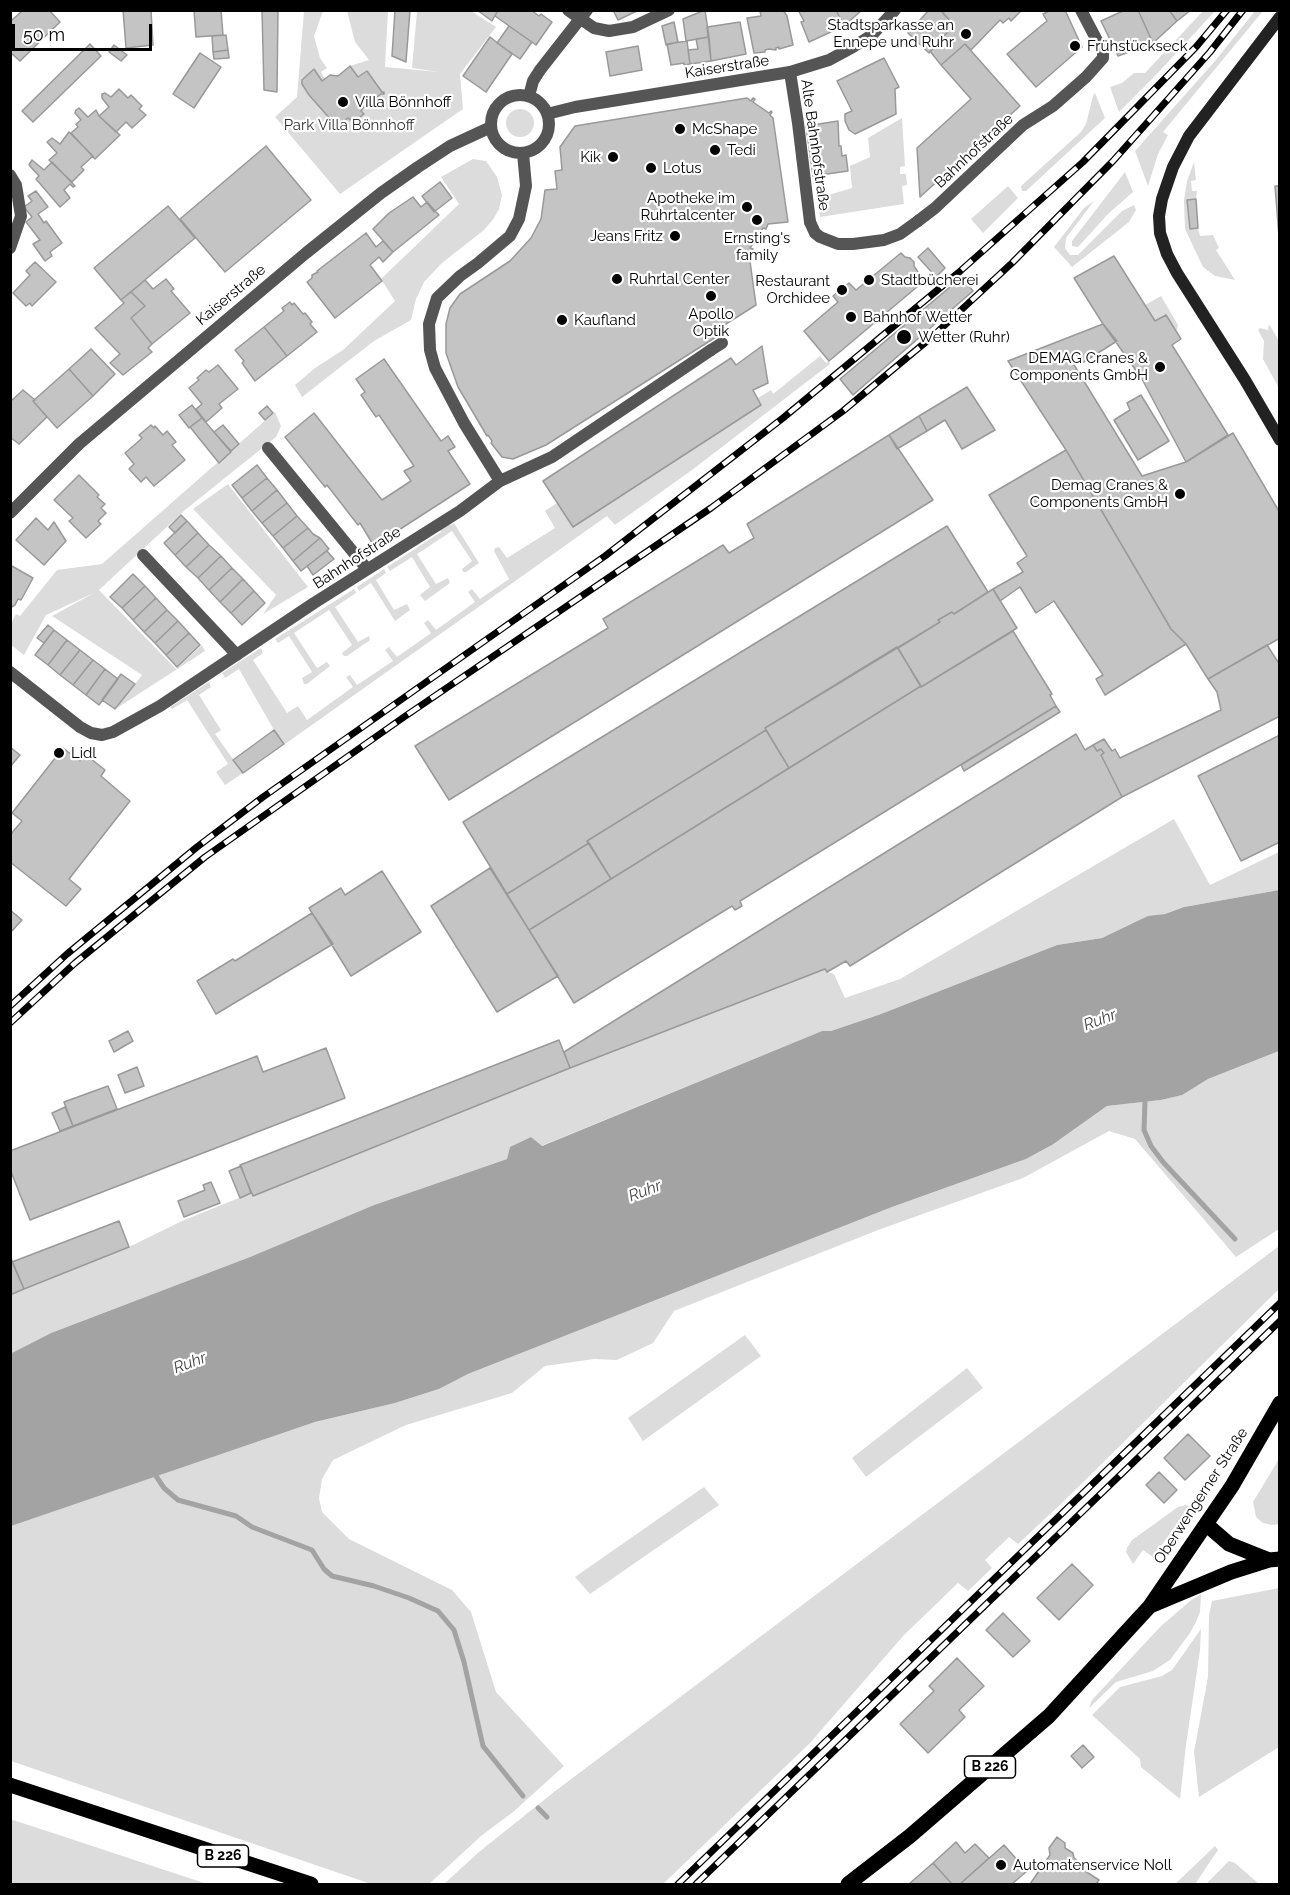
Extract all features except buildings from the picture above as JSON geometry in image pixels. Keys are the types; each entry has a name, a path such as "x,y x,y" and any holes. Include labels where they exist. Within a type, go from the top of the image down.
{"main road":[{"path":"1280,17 1189,136 1173,167 1162,199 1160,233 1177,273 1280,440"},
{"name":"Oberwengerner Straße","path":"1150,1606 1232,1486 1280,1403"},
{"path":"1207,1525 1229,1544 1274,1559"},
{"path":"1150,1606 1203,1583 1274,1559"},
{"name":"B 226","path":"849,1884 910,1836 1049,1716 1150,1606"},
{"name":"B 226","path":"10,1785 311,1884"}],"street":[{"path":"568,10 583,15 594,28 619,31 669,10"},
{"name":"Kaiserstraße","path":"547,114 575,107 790,72 829,60 853,47 872,35 895,10"},
{"name":"Bahnhofstraße","path":"810,222 815,233 820,237 838,244 853,244 884,240 900,234 935,208 1023,125 1053,106 1086,77 1103,58 1103,52 1081,10"},
{"path":"529,96 533,81 540,70 583,15"},
{"name":"Alte Bahnhofstraße","path":"790,72 810,222"},
{"path":"517,95 529,96 542,105 547,114 546,137 539,146 523,153 509,151 500,145 491,128 493,115 499,105 506,99 517,95"},
{"name":"Kaiserstraße","path":"10,513 79,444 306,253 418,167 450,146 491,128"},
{"path":"500,482 443,386 435,368 429,324 437,298 459,276 510,236 519,219 526,186 523,153"},
{"path":"10,175 16,185 21,216 10,248"},
{"name":"Bahnhofstraße","path":"10,672 80,727 91,733 102,735 112,732 160,706 367,569 460,511 500,482 552,457 722,343"},
{"path":"268,448 367,569"},
{"path":"143,555 237,655"}],"green space":[{"name":"Park Villa Bönnhoff","path":"304,11 323,11 314,36 320,58 327,68 321,72 325,79 330,75 338,76 350,66 369,60 355,42 347,11 388,11 385,67 439,72 412,68 417,11 471,11 496,27 460,74 463,109 340,194 275,117 297,97"},
{"path":"1203,11 1215,11 1119,112 1110,87 1122,83 1134,73 1145,73"},
{"path":"1255,11 1263,11 1163,132 1168,135 1158,154 1148,186 1135,151 1215,61"},
{"path":"1095,93 1105,118 1026,191 1022,191 1021,186 1081,132 1086,124"},
{"path":"520,109 530,113 534,123 530,133 520,137 510,133 506,123 510,113"},
{"path":"902,118 905,166 900,167 900,174 906,174 907,185 902,186 904,204 820,217 818,198 852,188 850,166 870,157 868,138"},
{"path":"473,159 486,161 497,177 502,195 494,218 484,230 442,263 424,282 416,299 411,320 374,341 302,397 295,385 315,368 343,350 395,301 381,279 459,204 441,177"},
{"path":"1194,162 1196,180 1191,181 1192,191 1197,191 1196,199 1187,201 1190,228 1198,228 1200,236 1213,235 1219,248 1216,250 1235,280 1215,276 1203,267 1185,229 1184,200 1187,181"},
{"path":"1125,172 1133,192 1108,214 1078,247 1072,246 1072,241"},
{"path":"1008,186 1018,198 983,233 971,219"},
{"path":"1094,201 1066,238 1065,248 1070,255 1078,255 1122,211 1134,205 1136,210 1129,222 1072,267 1054,247 1084,208"},
{"path":"1161,296 1178,325 1177,331 1166,315 1155,321 1145,305"},
{"path":"1269,324 1279,341 1279,388 1263,359 1264,341 1258,330 1260,328 1268,330"},
{"path":"820,356 830,364 692,470 615,525 607,516 285,744 274,730 239,669 225,678 222,673 261,648 263,653 253,660 287,713 298,706 307,720 353,687 346,677 350,675 357,685 393,661 385,650 389,647 397,657 431,633 424,623 428,620 436,630 475,602 468,592 472,589 480,599 509,579 494,551 495,548 499,547 507,558 555,528 545,511 557,503 573,527 761,405 758,398 771,390 773,394"},
{"path":"275,412 281,426 276,437 185,510 99,590 176,669 202,645 205,651 117,708 142,675 52,616 94,593 46,615 24,655 11,645 11,624 16,614 20,616 57,570 102,564"},
{"path":"228,484 308,587 263,614 276,595 193,509"},
{"path":"454,523 479,563 463,572 462,569 472,561 452,531 417,554 436,584 448,578 450,583 425,601 420,595 430,587 412,557 390,571 387,567 441,532 440,530"},
{"path":"384,569 386,573 376,580 394,610 407,604 410,610 395,621 371,583 359,591 357,587"},
{"path":"354,589 356,593 335,607 358,642 369,636 370,640 344,656 342,653 352,645 329,610 294,633 317,668 327,662 330,666 304,684 302,678 312,672 289,636 278,643 275,639"},
{"path":"209,682 211,687 199,695 221,730 215,734 243,773 225,785 216,772 228,764 187,700 172,709 170,707"},
{"path":"1174,819 1210,885 1279,852 1279,890 1184,907 1148,917 1102,938 1057,945 881,1014 831,1031 822,1031 541,1146 531,1137 511,1147 507,1159 374,1205 250,1257 51,1333 11,1354 11,1295 129,1247 182,1221 251,1193 253,1196 570,1068 825,969 834,974 845,998 900,979"},
{"path":"1279,1051 1279,1229 1236,1257 1135,1139 1109,1131 1023,1178 878,1230 674,1311 653,1343 617,1360 594,1359 545,1366 512,1393 406,1425 333,1460 322,1479 319,1498 322,1512 349,1539 452,1590 471,1612 496,1692 564,1766 513,1812 481,1836 429,1884 371,1884 11,1761 10,1526 315,1422 395,1403 439,1389 468,1374 892,1207 1026,1159 1052,1145 1107,1106 1161,1100 1181,1095 1208,1079"},
{"path":"1279,1246 1279,1289 1018,1544 1009,1537 985,1560 992,1568 968,1591 958,1583 904,1635 810,1743 663,1884 444,1884 479,1852 554,1792"},
{"path":"745,1335 761,1356 643,1441 628,1418"},
{"path":"967,1368 983,1388 866,1477 852,1458"},
{"path":"1279,1459 1279,1524 1272,1525 1263,1523 1256,1517 1253,1502"},
{"path":"704,1487 719,1505 590,1594 575,1577"},
{"path":"1190,1506 1153,1557 1143,1550 1133,1564 1126,1552 1132,1540 1178,1507"},
{"path":"1279,1588 1279,1747 1199,1797 1194,1752 1208,1677 1209,1615 1212,1601"},
{"path":"1201,1594 1200,1612 1196,1622 1170,1660 1153,1671 1116,1682 1089,1708 1092,1700 1160,1627"},
{"path":"1201,1629 1180,1799 1141,1767 1140,1759 1092,1715 1120,1687 1162,1676 1172,1670"},
{"path":"10,1819 59,1835 207,1884 11,1884"},
{"path":"1215,1846 1218,1850 1195,1884 1175,1884"},
{"path":"1229,1861 1235,1863 1259,1884 1206,1884"}],"water":[{"name":"Ruhr","path":"1279,890 1279,1051 1208,1079 1182,1095 1161,1100 1107,1106 1052,1145 1026,1159 892,1207 468,1374 439,1389 395,1403 315,1422 11,1526 10,1354 51,1333 250,1257 374,1205 507,1159 510,1147 531,1137 542,1146 822,1031 831,1031 881,1014 1057,945 1102,938 1148,916 1165,914 1184,907"}],"waterway":[{"path":"1145,1101 1144,1130 1151,1146 1163,1162 1235,1239"},
{"path":"154,1473 164,1488 178,1500 236,1516 252,1527 312,1550 324,1569 332,1576 374,1586 438,1611 454,1630 464,1662 483,1746 523,1796"},
{"path":"538,1808 547,1817"}],"railway":[{"path":"10,1006 67,954 197,847 263,797 605,556 783,418 958,273 1083,162 1196,47 1227,10"},
{"path":"10,1023 75,963 205,857 404,717 711,508 843,411 933,336 1012,263 1113,161 1210,52 1243,10"},
{"path":"678,1884 1280,1303"},
{"path":"696,1884 1280,1321"}],"place":[{"name":"Stadtsparkasse an Ennepe und Ruhr","path":"966,34"},
{"name":"Frühstückseck","path":"1075,46"},
{"name":"Villa Bönnhoff","path":"343,102"},
{"name":"McShape","path":"680,129"},
{"name":"Tedi","path":"715,150"},
{"name":"Kik","path":"613,157"},
{"name":"Lotus","path":"651,168"},
{"name":"Apotheke im Ruhrtalcenter","path":"747,207"},
{"name":"Ernsting's family","path":"757,220"},
{"name":"Jeans Fritz","path":"675,236"},
{"name":"Ruhrtal Center","path":"617,279"},
{"name":"Stadtbücherei","path":"869,280"},
{"name":"Restaurant Orchidee","path":"842,290"},
{"name":"Apollo Optik","path":"711,296"},
{"name":"Bahnhof Wetter","path":"851,317"},
{"name":"Kaufland","path":"562,320"},
{"name":"Wetter (Ruhr)","path":"904,337"},
{"name":"DEMAG Cranes & Components GmbH","path":"1160,367"},
{"name":"Demag Cranes & Components GmbH","path":"1180,494"},
{"name":"Lidl","path":"59,753"},
{"name":"Automatenservice Noll","path":"1001,1865"}]}
